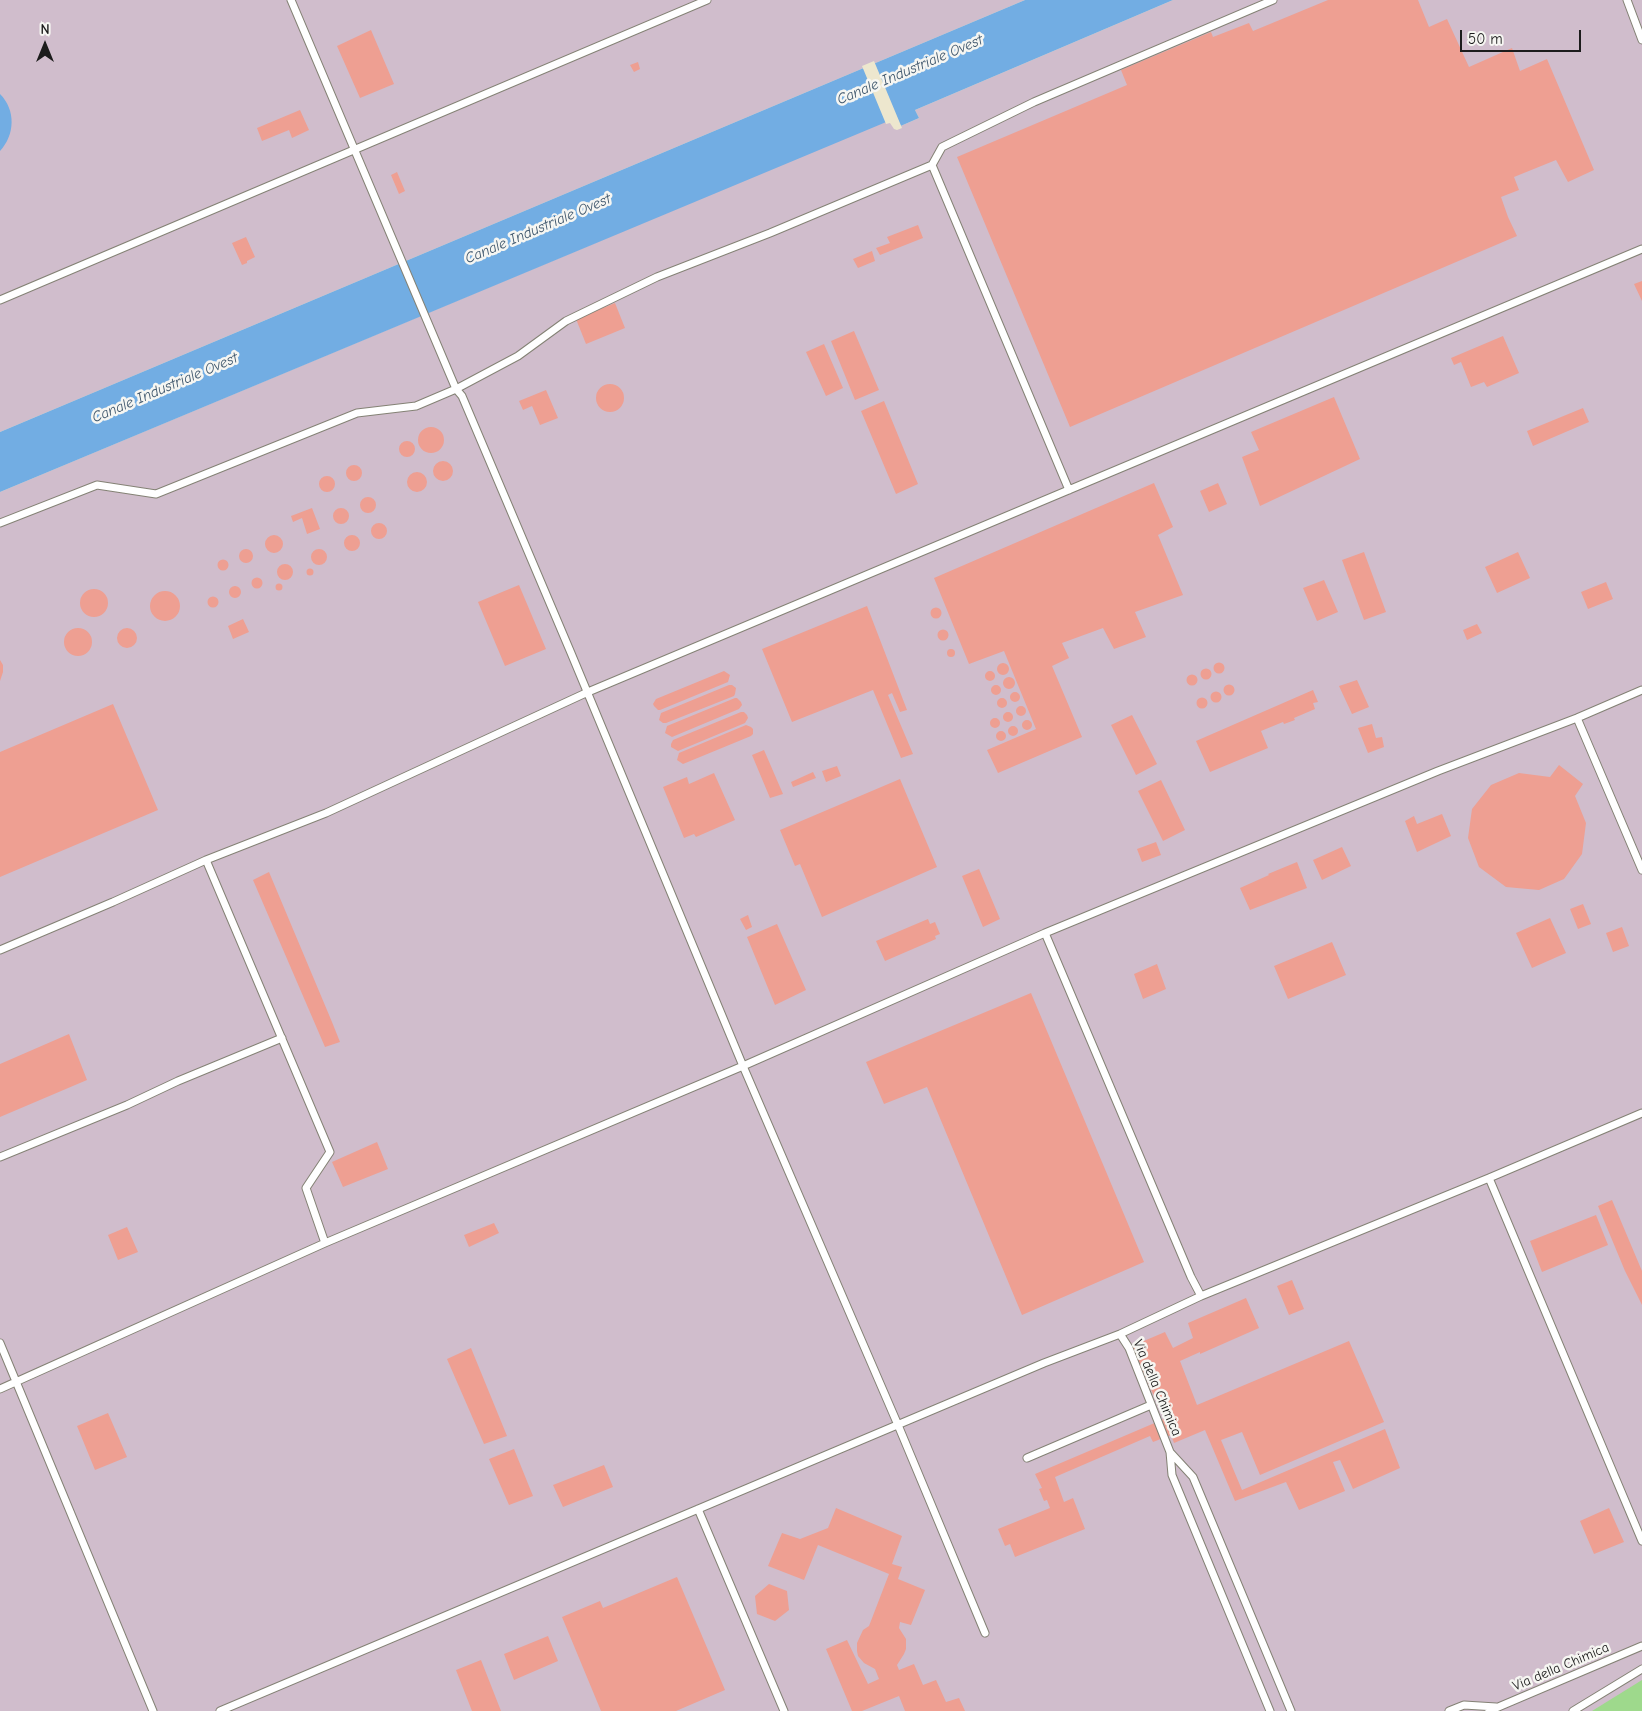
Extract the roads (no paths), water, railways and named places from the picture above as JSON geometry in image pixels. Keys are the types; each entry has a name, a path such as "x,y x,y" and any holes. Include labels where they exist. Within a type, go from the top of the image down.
{"lane":[{"path":"291,0 428,324 456,389 462,396 588,692 743,1066 898,1424 985,1633"},
{"path":"0,300 707,0"},
{"path":"0,523 98,485 156,494 357,412 416,406 456,389 518,356 566,321 657,277 770,233 932,165 942,147 1034,102 1272,0"},
{"path":"1626,0 1642,40"},
{"path":"932,165 1069,490"},
{"path":"0,950 206,860 326,813 588,692 1642,249"},
{"path":"0,1389 325,1243 743,1066 1045,933 1438,771 1577,718 1642,690"},
{"path":"1577,718 1642,870"},
{"path":"206,860 330,1152 306,1188 325,1243"},
{"path":"1045,933 1191,1278 1201,1296"},
{"path":"0,1157 282,1038"},
{"path":"220,1711 898,1424 1044,1363 1120,1334 1201,1296 1642,1113"},
{"path":"1489,1178 1642,1541"},
{"name":"Via della Chimica","path":"1120,1334 1129,1348 1170,1452"},
{"path":"0,1343 153,1711"},
{"path":"1027,1458 1151,1405"},
{"path":"1170,1452 1172,1475 1270,1711"},
{"path":"1170,1452 1193,1477 1291,1711"},
{"path":"698,1509 784,1711"},
{"name":"Via della Chimica","path":"1489,1711 1642,1646"},
{"path":"1573,1711 1642,1669"},
{"path":"1449,1711 1464,1705 1499,1707"}],"water":[{"name":"Canale Industriale Ovest","path":"1025,0 1173,0 915,110 919,118 896,128 891,120 0,492 0,432"},
{"path":"0,94 9,107 12,122 9,138 0,151"}]}
